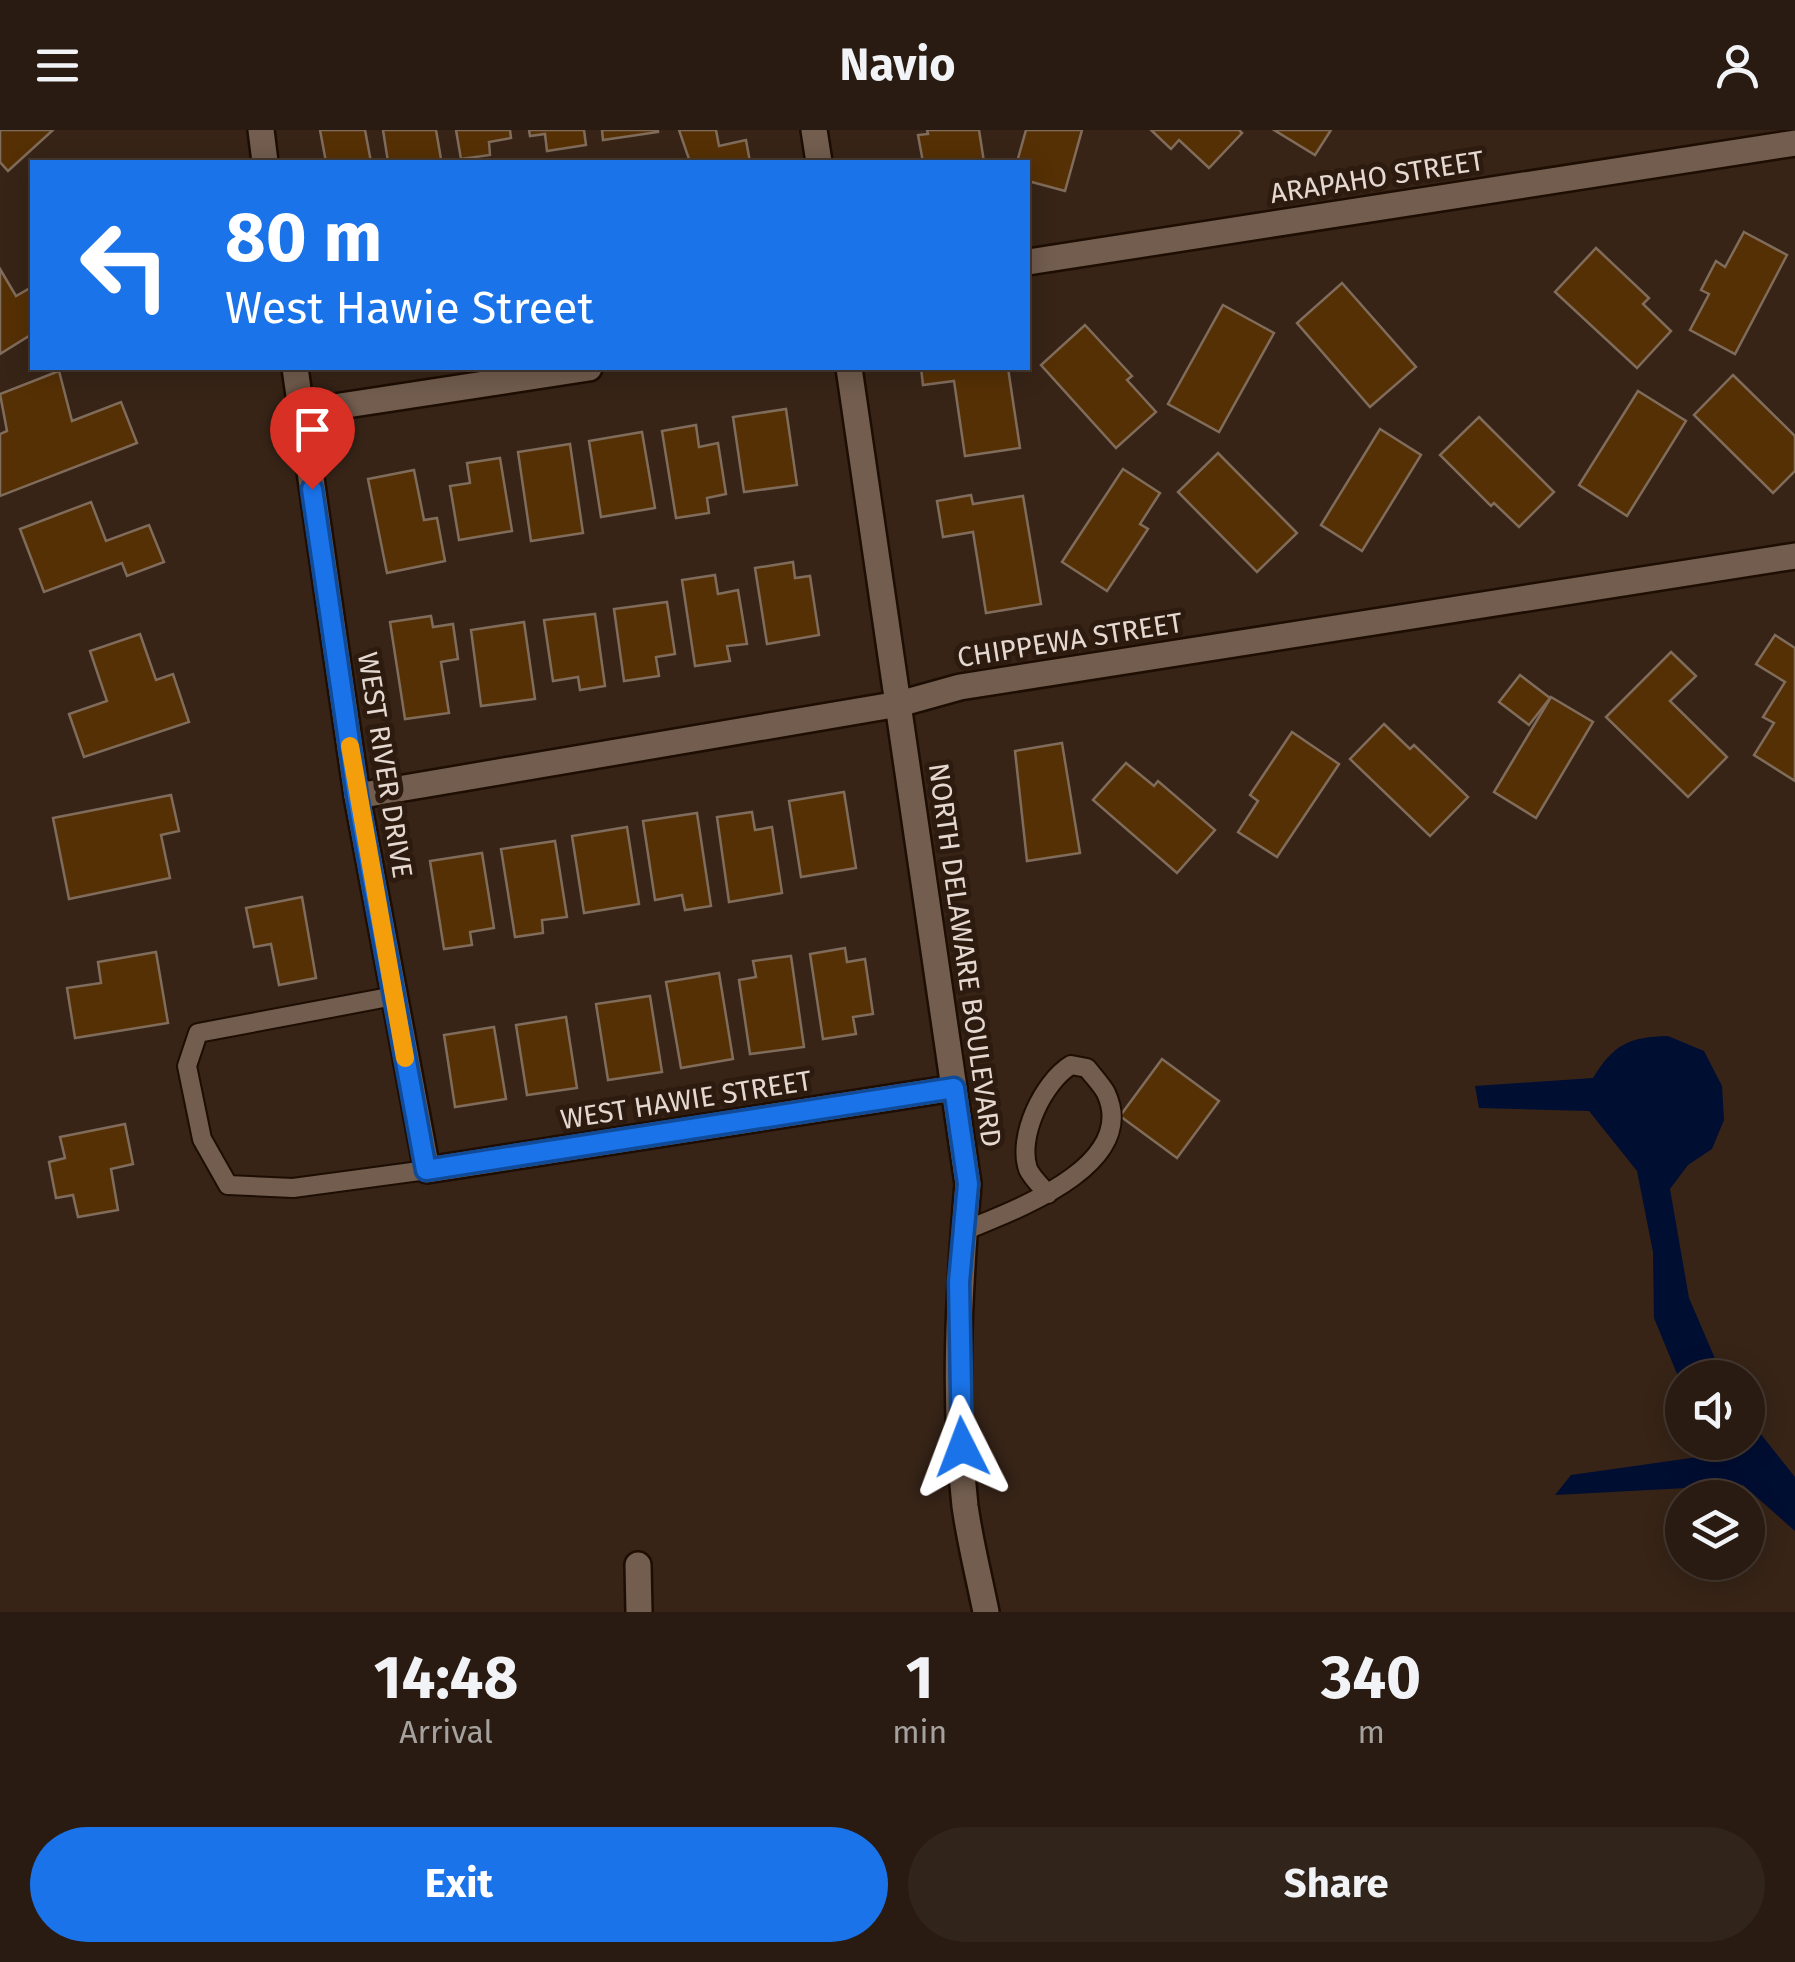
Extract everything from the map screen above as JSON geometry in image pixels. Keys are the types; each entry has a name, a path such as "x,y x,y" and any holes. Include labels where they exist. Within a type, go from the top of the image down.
{"street":[{"path":"260,130 265,160"},
{"path":"814,130 819,160"},
{"name":"ARAPAHO STREET","path":"1030,262 1795,143"},
{"name":"WEST RIVER DRIVE","path":"295,370 357,796 426,1170"},
{"path":"302,412 577,370"},
{"name":"NORTH DELAWARE BOULEVARD","path":"849,370 968,1184 958,1386 966,1508 986,1612"},
{"name":"CHIPPEWA STREET","path":"357,796 899,704 960,687 1795,556"},
{"name":"WEST HAWIE STREET","path":"426,1170 954,1088"},
{"path":"638,1565 639,1612"}],"lane":[{"path":"394,996 198,1033 187,1066 202,1139 228,1184 293,1188 426,1170"},
{"path":"964,1231 1048,1194 1078,1177 1108,1136 1107,1094 1087,1068 1070,1065 1054,1075 1024,1142 1029,1172 1048,1194"}],"water":[{"path":"1668,1036 1704,1051 1722,1086 1724,1120 1712,1149 1688,1165 1670,1189 1689,1298 1716,1360 1671,1360 1654,1318 1653,1252 1637,1171 1589,1111 1479,1108 1475,1086 1593,1078 1616,1050 1643,1038"},
{"path":"1765,1439 1795,1477 1795,1531 1765,1504 1765,1480 1665,1480 1665,1489 1555,1495 1571,1475 1677,1460 1765,1460"}],"building":[{"path":"0,130 53,130 8,171 0,162"},
{"path":"320,130 365,130 371,160 326,160"},
{"path":"383,130 436,130 441,159 388,160"},
{"path":"456,130 510,130 511,138 489,142 490,155 461,159"},
{"path":"529,130 584,130 586,145 547,151 545,134 530,136"},
{"path":"602,130 658,130 658,132 603,140"},
{"path":"679,130 716,130 719,146 746,140 750,160 689,160"},
{"path":"927,130 979,130 984,160 923,160 918,135 928,134"},
{"path":"1026,130 1082,130 1065,191 1030,182 1030,160 1018,160"},
{"path":"1151,130 1242,133 1209,168 1179,140 1171,149"},
{"path":"1274,130 1331,130 1315,155"},
{"path":"1744,232 1787,255 1735,354 1690,330 1709,294 1701,290 1716,261 1725,267"},
{"path":"1596,248 1649,298 1643,304 1671,331 1637,368 1555,292"},
{"path":"0,269 16,296 30,288 30,335 0,354"},
{"path":"1342,283 1416,367 1370,407 1297,323"},
{"path":"1223,305 1274,333 1219,432 1168,404"},
{"path":"1085,325 1132,376 1127,380 1156,412 1116,448 1041,365"},
{"path":"921,370 1008,370 1020,448 965,456 954,381 923,385"},
{"path":"59,371 72,421 121,402 137,443 0,496 0,434 7,431 0,394"},
{"path":"1733,375 1795,436 1795,471 1773,493 1694,415"},
{"path":"1638,391 1686,421 1627,516 1579,485"},
{"path":"786,409 797,485 744,492 733,417"},
{"path":"1479,417 1554,492 1519,527 1494,503 1491,506 1440,455"},
{"path":"696,425 699,447 718,443 726,494 707,498 709,513 676,518 662,431"},
{"path":"1380,429 1421,455 1362,551 1321,525"},
{"path":"642,432 655,508 601,517 589,441"},
{"path":"570,444 583,533 531,541 518,452"},
{"path":"1218,453 1297,533 1257,572 1178,492"},
{"path":"500,458 512,531 459,540 450,486 470,483 467,463"},
{"path":"1123,469 1160,493 1140,524 1148,529 1107,591 1062,562"},
{"path":"414,470 424,520 437,518 445,561 387,573 368,479"},
{"path":"971,495 973,504 1023,496 1041,604 986,613 973,532 943,537 937,501"},
{"path":"91,502 106,541 149,525 164,562 127,576 122,563 44,592 20,529"},
{"path":"793,562 795,578 810,576 819,635 767,644 755,568"},
{"path":"715,575 718,594 738,590 747,644 727,646 730,661 695,666 682,580"},
{"path":"667,602 675,654 656,657 659,676 624,681 614,609"},
{"path":"595,614 605,686 580,690 578,677 553,681 544,620"},
{"path":"431,616 433,627 453,624 458,659 441,662 449,713 405,719 390,622"},
{"path":"524,622 535,699 481,706 471,630"},
{"path":"140,634 156,680 173,674 189,722 84,757 69,714 107,701 90,651"},
{"path":"1775,635 1795,648 1795,781 1754,755 1774,723 1763,717 1785,682 1756,664"},
{"path":"1671,652 1696,676 1670,701 1727,757 1688,797 1606,717"},
{"path":"1520,675 1550,698 1529,725 1499,702"},
{"path":"1551,697 1593,722 1536,818 1494,792"},
{"path":"1384,724 1410,749 1414,745 1468,797 1430,836 1350,759"},
{"path":"1292,732 1339,764 1277,857 1238,832 1258,801 1250,795"},
{"path":"1062,743 1080,853 1027,861 1015,751"},
{"path":"1126,763 1154,786 1158,781 1215,830 1177,873 1093,800"},
{"path":"844,792 856,868 801,877 789,801"},
{"path":"171,795 179,831 161,835 170,878 69,899 53,818"},
{"path":"752,812 755,830 772,827 782,893 729,902 717,817"},
{"path":"697,813 711,906 685,910 682,895 655,900 643,821"},
{"path":"627,827 639,904 584,913 572,836"},
{"path":"555,841 567,917 542,920 543,933 515,937 501,849"},
{"path":"482,853 494,928 470,932 472,945 444,949 430,861"},
{"path":"302,897 316,978 279,985 271,944 254,947 246,908"},
{"path":"845,948 847,962 865,959 873,1014 853,1017 856,1034 823,1039 810,954"},
{"path":"156,952 168,1023 75,1038 67,988 101,983 98,962"},
{"path":"791,956 804,1047 750,1054 739,980 756,977 753,961"},
{"path":"719,973 733,1059 681,1068 666,982"},
{"path":"650,996 662,1072 608,1080 596,1004"},
{"path":"566,1017 577,1088 527,1095 516,1025"},
{"path":"494,1027 506,1099 455,1107 444,1035"},
{"path":"1162,1059 1219,1101 1177,1158 1120,1116"},
{"path":"125,1124 133,1164 111,1169 118,1210 78,1217 73,1195 56,1198 49,1162 65,1158 60,1137"}],"slow traffic":[{"path":"350,746 405,1058"}],"route":[{"path":"312,489 357,796 426,1170 954,1088 968,1184 959,1282 962,1447"}]}
